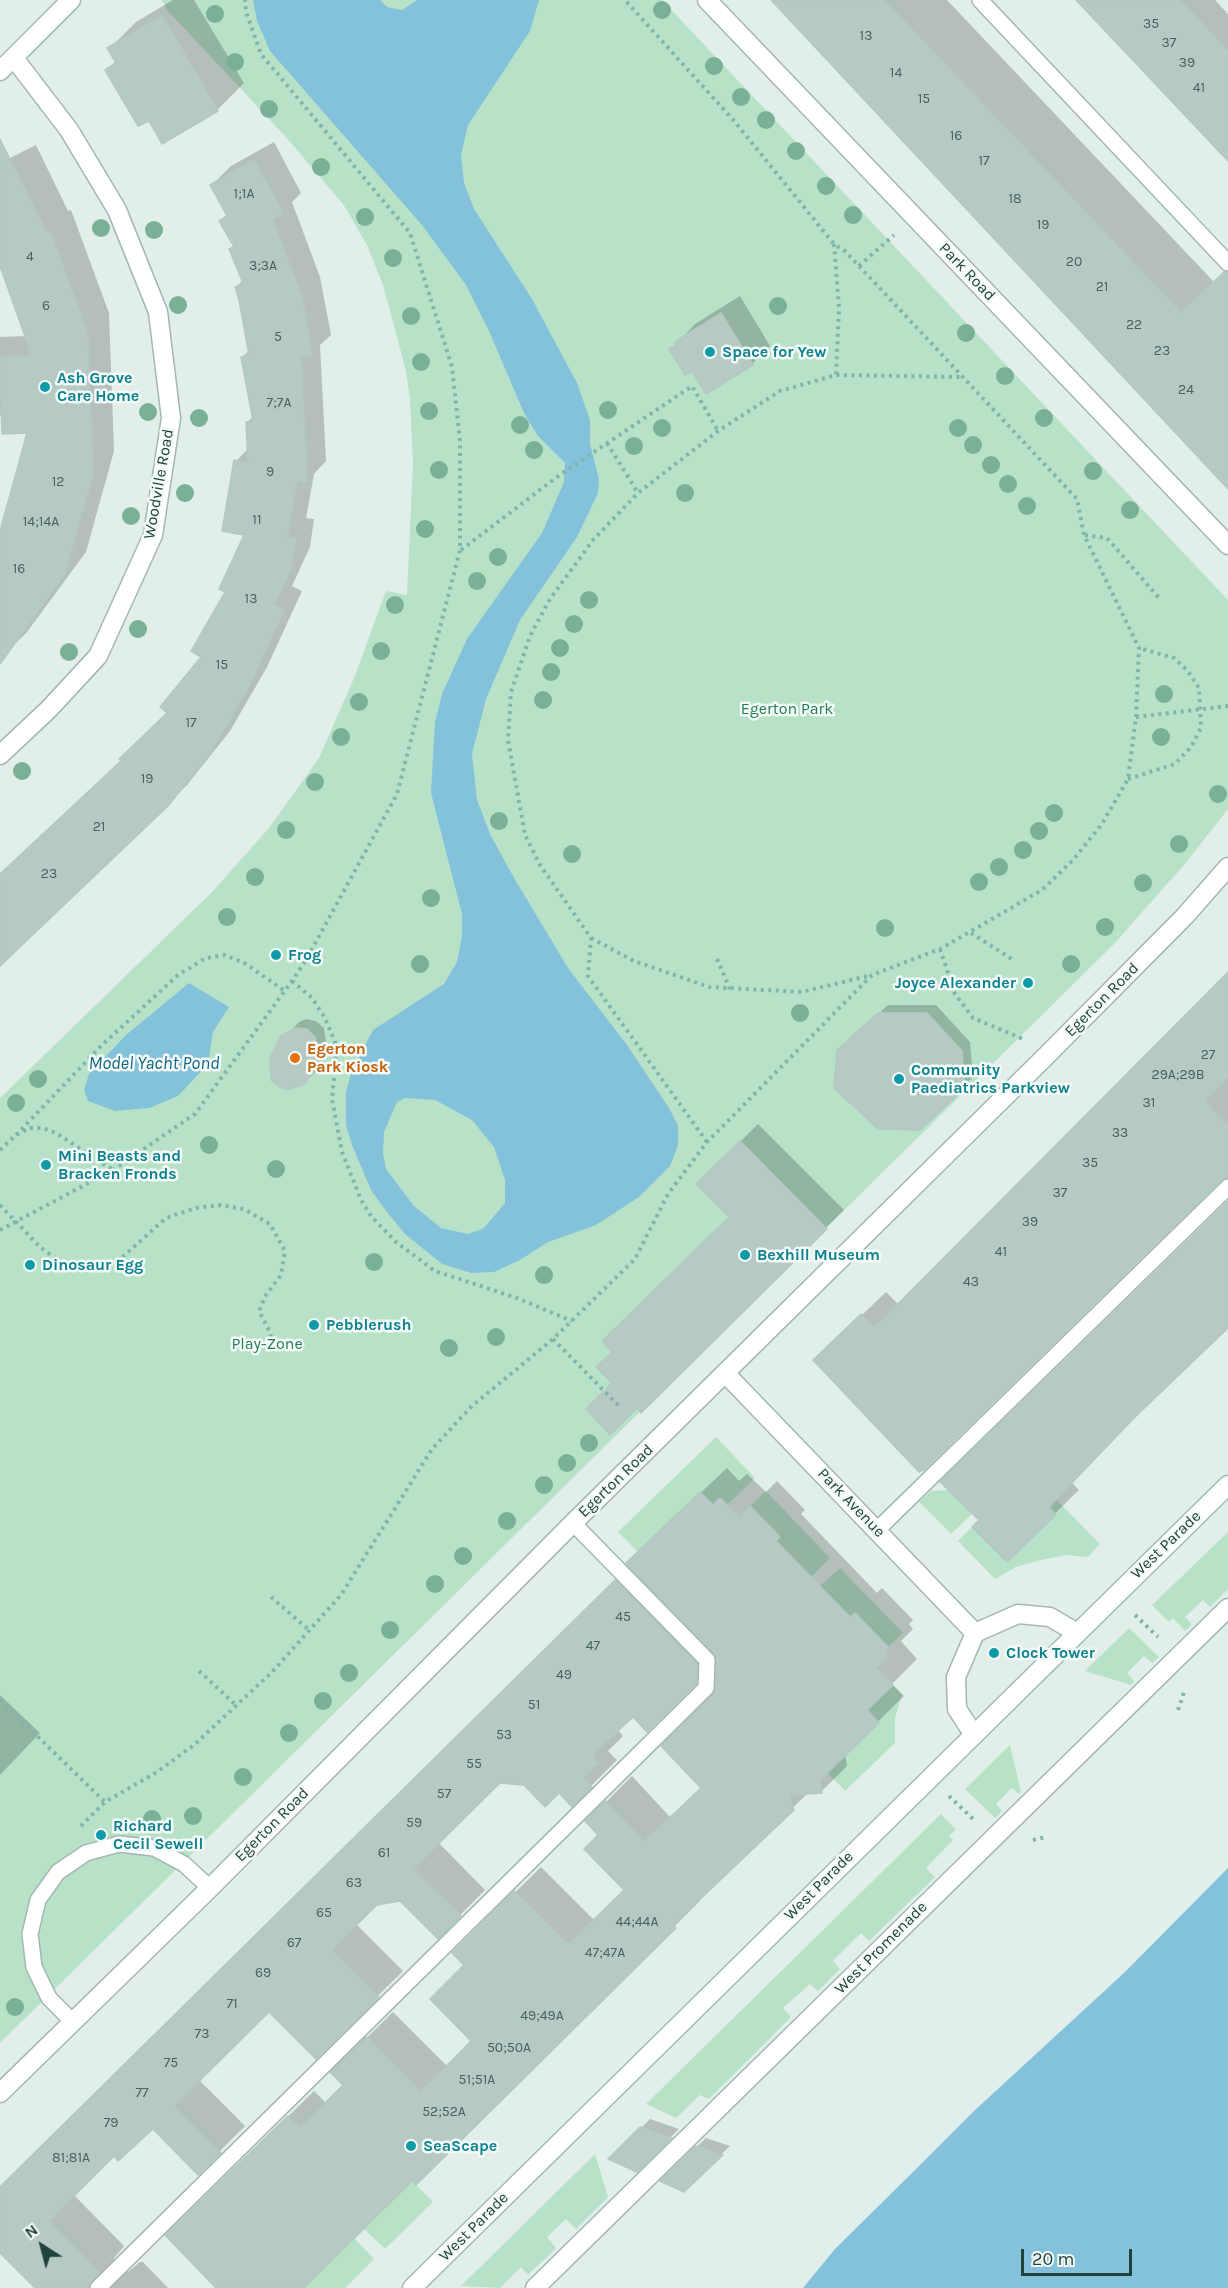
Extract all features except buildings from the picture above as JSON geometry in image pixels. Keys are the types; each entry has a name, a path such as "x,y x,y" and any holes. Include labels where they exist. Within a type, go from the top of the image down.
{"street":[{"path":"0,71 71,0"},
{"name":"Park Road","path":"707,0 1228,545"},
{"name":"Woodville Road","path":"0,755 98,656 153,535 171,418 158,312 117,210 69,130 14,58"},
{"name":"Egerton Road","path":"0,2093 210,1888 573,1523 1044,1058 1185,916 1228,867"},
{"name":"Park Avenue","path":"726,1374 975,1633"},
{"name":"West Parade","path":"412,2288 1228,1485"},
{"name":"West Promenade","path":"536,2288 1228,1608"},
{"path":"974,1735 957,1709 956,1677 975,1633 1018,1614 1050,1617 1077,1633"}],"lane":[{"path":"980,0 1228,263"},
{"path":"876,1530 1228,1187"},
{"path":"98,2288 706,1688 707,1660 573,1523"},
{"path":"73,2022 50,1998 34,1967 30,1934 38,1900 58,1872 86,1852 119,1844 154,1848 184,1864 210,1888"}],"path":[{"path":"0,1230 113,1170 195,1114 292,981 306,960 397,794 460,550 460,441 452,367 410,233 261,54 246,12 245,0"},
{"path":"625,0 735,122 834,244 845,251 858,266 963,377 1077,499 1084,535 1139,648 1136,717 1128,779 1102,824 1073,860 1042,890 940,949 872,975 802,992 709,987 634,960 591,938 540,865 525,835 508,740 511,692 530,636 550,599 593,540 638,493 718,430 780,391 836,375 963,377"},
{"path":"858,266 889,238"},
{"path":"834,244 839,308 836,375"},
{"path":"460,550 557,477 692,386 718,430"},
{"path":"607,444 638,493"},
{"path":"1084,535 1107,538 1159,598"},
{"path":"1128,779 1175,764 1191,747 1201,728 1202,710 1199,688 1187,670 1174,658 1139,648"},
{"path":"1136,717 1228,706"},
{"path":"970,933 1015,961"},
{"path":"591,938 588,976 707,1142"},
{"path":"940,949 955,994 973,1018 1021,1037 1044,1058"},
{"path":"0,1150 102,1045 178,975 206,958 225,955 246,964 285,991"},
{"path":"717,959 730,989"},
{"path":"80,1827 105,1802 157,1772 237,1706 310,1631 341,1595 432,1449 472,1406 553,1339 635,1259 668,1194 707,1142 872,975"},
{"path":"292,981 312,998 325,1018 337,1047 332,1099 342,1152 361,1200 371,1216 396,1242 435,1271 472,1286 517,1298 572,1321"},
{"path":"16,1135 30,1128 50,1130 113,1170"},
{"path":"0,1205 40,1247 69,1268 103,1267 117,1262 166,1218 196,1208 220,1205 244,1209 270,1224 285,1251 281,1275 266,1295 259,1311 270,1332 273,1353"},
{"path":"117,1262 126,1270"},
{"path":"553,1339 619,1406"},
{"path":"1116,1595 1178,1657"},
{"path":"271,1597 310,1631"},
{"path":"199,1671 237,1706"},
{"path":"1178,1710 1185,1689"},
{"path":"0,1700 105,1802"},
{"path":"1027,1842 1046,1837"}],"green space":[{"name":"Egerton Park","path":"162,0 662,0 1228,600 1228,809 1184,865 1113,945 0,2043 0,1098 212,892 269,828 319,758 354,678 386,591 407,595 413,462 410,400 406,371 383,285 367,245 343,204 285,136 167,10"},
{"path":"716,1437 755,1478 727,1505 720,1498 713,1505 700,1492 638,1552 618,1532"},
{"path":"948,1490 972,1514 951,1534 919,1502 931,1491"},
{"path":"766,1491 830,1558 811,1577 776,1541 780,1537 750,1506"},
{"path":"1053,1496 1100,1544 1088,1557 1067,1555 1041,1560 1016,1567 995,1579 958,1541 972,1527 1007,1562 1056,1515 1046,1504"},
{"path":"1228,1532 1228,1589 1210,1607 1203,1600 1185,1617 1192,1624 1185,1631 1173,1618 1169,1622 1152,1605"},
{"path":"840,1568 903,1633 888,1647 856,1613 850,1617 820,1586"},
{"path":"1129,1628 1159,1657 1152,1663 1144,1656 1127,1673 1134,1681 1131,1685 1085,1671"},
{"path":"893,1685 902,1695 895,1718 895,1743 845,1791 825,1770 879,1723 867,1710"},
{"path":"1010,1745 1021,1792 1019,1794 1012,1788 996,1804 1002,1811 995,1818 965,1789"},
{"path":"941,1814 956,1830 949,1836 953,1840 926,1868 935,1877 869,1941 861,1933 833,1961 840,1969 818,1991 810,1984 783,2008 791,2017 709,2099 700,2095 676,2118 646,2104"},
{"path":"362,2130 433,2202 385,2249 364,2229 398,2195"},
{"path":"595,2154 608,2197 576,2229 566,2219 547,2237 556,2248 528,2275 521,2267 500,2288 461,2286"},
{"path":"354,2238 374,2259 345,2288 304,2288"}],"water":[{"path":"253,0 380,0 387,7 402,10 417,0 539,0 530,31 468,125 461,155 464,183 474,209 532,299 577,383 590,420 590,444 599,479 598,493 577,537 520,620 486,699 472,754 477,800 491,836 568,968 627,1045 669,1108 678,1126 678,1145 670,1166 639,1197 596,1225 548,1242 520,1260 494,1272 471,1273 442,1264 405,1234 386,1211 371,1190 352,1145 346,1125 346,1092 352,1070 373,1030 444,984 457,962 462,936 462,914 431,793 435,722 442,694 467,639 542,533 564,482 565,463 538,436 524,413 489,331 466,285 422,225 270,51 257,21","holes":["405,1098 435,1100 472,1120 494,1147 505,1180 505,1203 484,1228 468,1234 441,1228 414,1206 386,1169 383,1153 384,1132 397,1102"]},
{"name":"Model Yacht Pond","path":"189,983 229,1007 213,1032 208,1064 178,1096 149,1108 115,1111 88,1101 84,1090 89,1074 126,1035"},
{"path":"1228,1868 1228,2288 803,2288 835,2249 974,2111 1125,1972"}],"place":[{"name":"Space for Yew","path":"710,352"},
{"name":"Ash Grove Care Home","path":"45,387"},
{"name":"Frog","path":"276,955"},
{"name":"Joyce Alexander","path":"1028,983"},
{"name":"Egerton Park Kiosk","path":"295,1058"},
{"name":"Community Paediatrics Parkview","path":"899,1079"},
{"name":"Mini Beasts and Bracken Fronds","path":"46,1165"},
{"name":"Bexhill Museum","path":"745,1255"},
{"name":"Dinosaur Egg","path":"30,1265"},
{"name":"Pebblerush","path":"314,1325"},
{"name":"Clock Tower","path":"994,1653"},
{"name":"Richard Cecil Sewell","path":"101,1835"},
{"name":"SeaScape","path":"411,2146"}],"park label":[{"name":"Play-Zone","path":"267,1344"}]}
